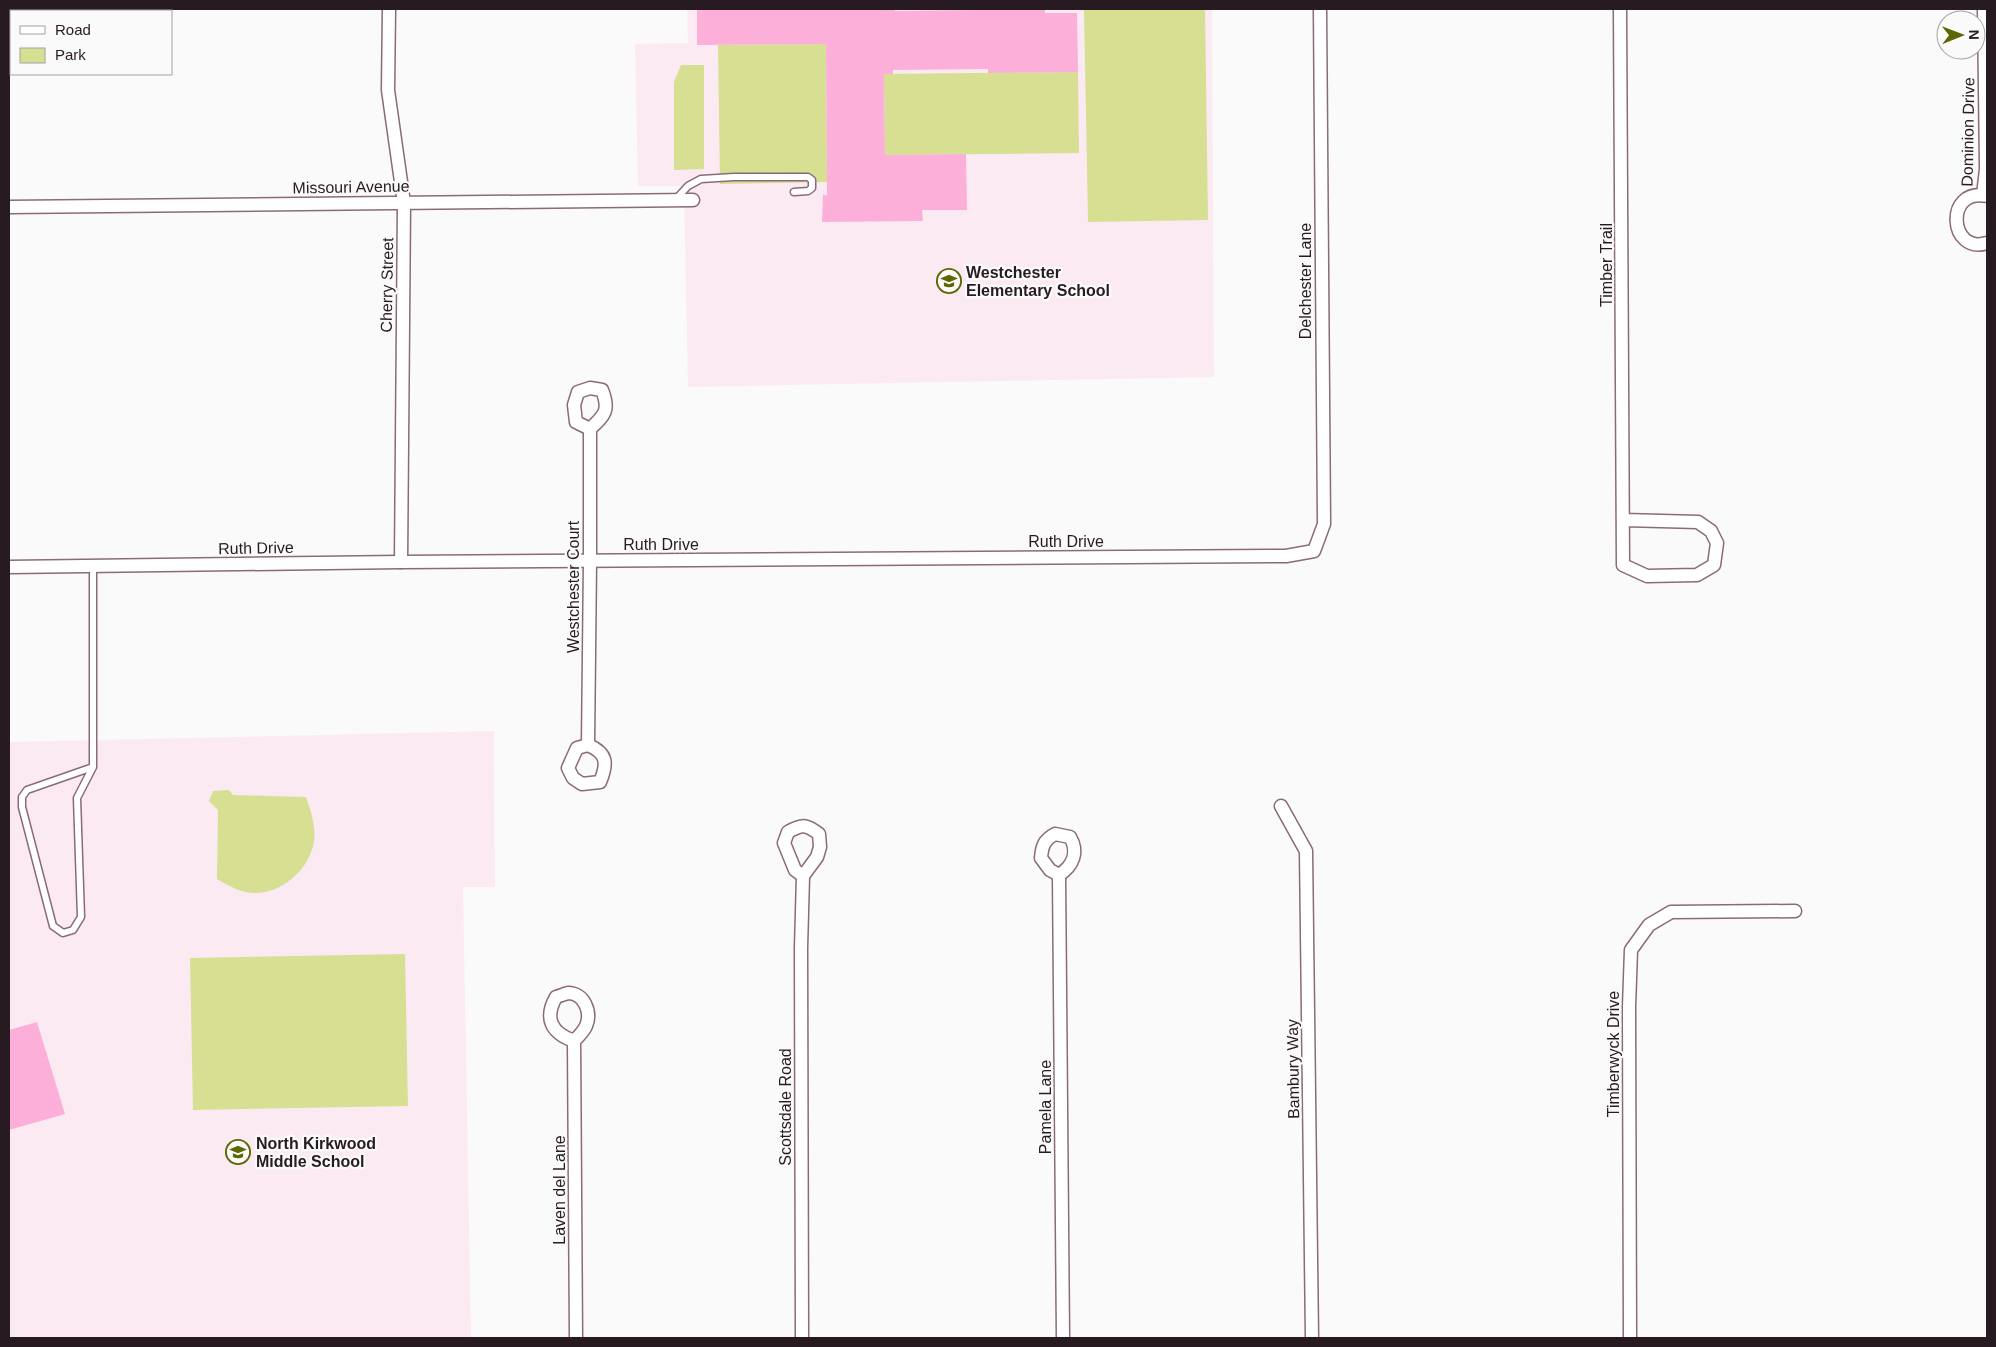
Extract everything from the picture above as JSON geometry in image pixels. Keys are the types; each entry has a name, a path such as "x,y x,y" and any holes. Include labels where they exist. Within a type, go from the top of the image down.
{"street":[{"name":"Cherry Street","path":"389,9 388,90 404,203 401,562"},
{"name":"Delchester Lane","path":"1314,552 1324,524 1320,9"},
{"name":"Timber Trail","path":"1620,9 1623,565 1647,576 1697,574 1714,565 1717,543 1711,531 1698,522 1624,520"},
{"name":"Dominion Drive","path":"1984,9 1985,196 1974,196 1966,199 1957,212 1956,221 1962,236 1968,241 1976,244 1987,243"},
{"name":"Missouri Avenue","path":"9,207 693,200"},
{"name":"Westchester Court","path":"588,745 590,429"},
{"name":"Ruth Drive","path":"9,567 401,562 1286,556 1314,552"},
{"name":"Bambury Way","path":"1281,806 1306,851 1312,1338"},
{"name":"Pamela Lane","path":"1059,875 1063,1338"},
{"name":"Scottsdale Road","path":"802,1338 801,948 803,876"},
{"name":"Timberwyck Drive","path":"1630,1338 1629,1007 1631,950 1649,925 1671,912 1795,911"},
{"name":"Laven del Lane","path":"574,1041 576,1338"}],"lane":[{"path":"675,200 688,186 701,179 808,177 812,180 812,188 808,191 794,192"},
{"path":"93,566 93,767 77,798 81,917 73,930 63,933 53,926 22,807 22,797 27,790 93,767"}],"shaded area":[{"name":"Westchester Elementary School","path":"687,9 1212,9 1214,377 688,387 684,186 638,186 635,44 688,43"},
{"name":"North Kirkwood Middle School","path":"494,731 495,887 463,887 471,1338 9,1338 9,742"}],"green space":[{"path":"1084,9 1205,9 1208,220 1088,222"},
{"path":"826,44 827,182 720,184 718,45"},
{"path":"681,65 704,65 704,169 674,170 674,82"},
{"path":"1078,72 1079,153 885,155 884,74"},
{"path":"229,790 233,795 306,797 314,827 312,851 307,862 299,872 280,887 269,891 251,893 236,889 217,879 218,810 209,801 213,791"},
{"path":"405,954 408,1106 193,1110 190,958"}],"building":[{"path":"697,9 895,9 895,11 1045,9 1045,13 1077,13 1078,72 988,73 988,69 893,70 893,74 884,74 885,155 966,154 967,210 922,210 923,221 822,222 823,194 827,196 826,44 697,45"},
{"path":"37,1022 65,1114 9,1130 9,1030"}],"place":[{"name":"Westchester Elementary School","path":"949,281"},
{"name":"North Kirkwood Middle School","path":"238,1152"}]}
